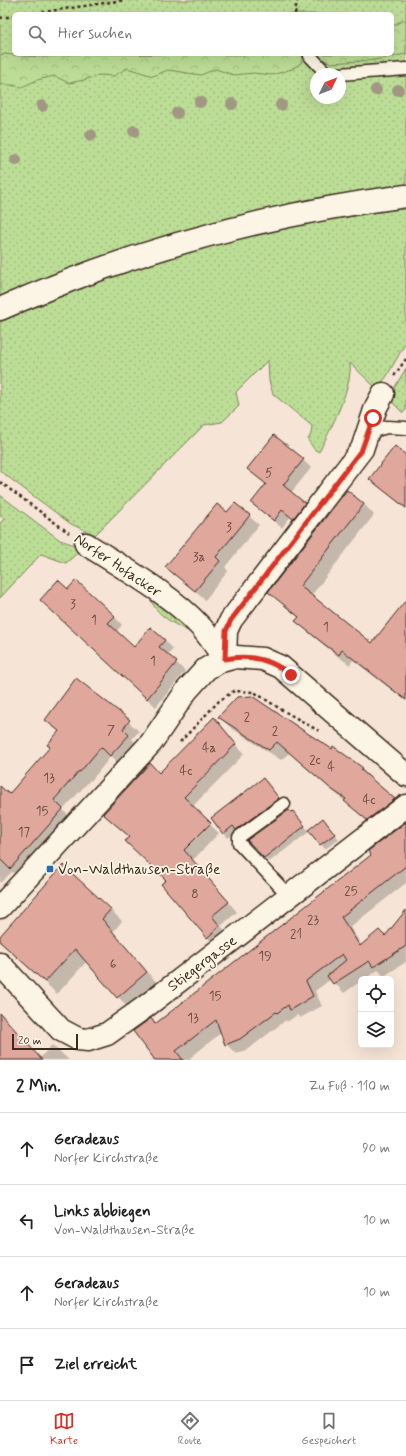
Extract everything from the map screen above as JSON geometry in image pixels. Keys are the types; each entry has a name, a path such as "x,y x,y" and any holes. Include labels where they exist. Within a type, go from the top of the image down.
{"street":[{"path":"0,309 41,291 107,267 232,229 348,204 406,196"},
{"path":"225,659 226,631 231,620 339,481 362,449 369,432 376,407 384,394"},
{"name":"Norfer Hofacker","path":"86,544 159,592 192,618 205,632 225,659"},
{"path":"0,907 151,743 194,681 206,669 225,659 249,657 263,659 281,667 406,775"},
{"name":"Stiegergasse","path":"0,964 62,1030 78,1039 97,1039 116,1028 406,806"}],"lane":[{"path":"310,56 321,68"},
{"path":"346,74 406,69"},
{"path":"369,432 388,427 406,428"},
{"path":"284,804 239,837 239,842 289,896"}],"path":[{"path":"44,12 125,0"},
{"path":"295,12 297,0"},
{"path":"0,18 12,16"},
{"name":"Norfer Hofacker","path":"0,482 86,544"},
{"path":"178,744 219,701 234,691 254,692 282,710 324,733"}],"green space":[{"path":"0,0 406,0 406,185 342,195 247,214 185,230 96,260 0,297"},
{"path":"406,20 406,54 374,60 331,63 315,56 394,56 394,25"},
{"path":"4,54 12,56 39,57 303,56 301,63 292,69 272,75 253,73 234,75 215,69 201,75 168,70 153,76 127,68 114,76 99,75 69,83 54,76 37,80 22,87 4,84 0,85 0,55"},
{"path":"406,208 406,342 387,376 377,389 350,363 348,384 340,408 319,452 314,449 308,440 311,434 312,426 273,394 269,381 268,360 236,392 239,406 222,422 204,425 95,535 71,524 0,471 0,322 118,275 208,246 260,233 301,225"},
{"path":"406,368 406,410 403,413 392,402 392,392"},
{"path":"0,495 60,540 83,548 66,563 41,554 0,598 0,523 4,519 0,516"},
{"path":"150,596 159,599 194,634 161,614 152,603"}],"building":[{"path":"274,435 304,459 283,485 305,503 293,519 282,510 274,521 251,503 266,484 247,469"},
{"path":"395,446 406,455 406,508 369,479"},
{"path":"347,490 364,504 300,586 372,643 406,600 406,700 342,650 339,655 324,644 295,621 299,617 268,592"},
{"path":"235,503 250,515 216,557 220,561 195,591 165,567 217,504 227,512"},
{"path":"58,580 68,589 76,580 115,616 108,623 134,647 150,627 165,640 159,647 177,662 147,699 40,600"},
{"path":"76,678 130,720 123,729 129,735 110,756 101,747 80,772 79,771 54,800 63,809 10,869 0,859 0,786 9,794 50,747 47,745 59,731 45,720"},
{"path":"252,696 332,749 333,746 363,768 361,770 395,799 367,820 344,801 346,799 331,789 277,742 269,750 218,717 237,697"},
{"path":"214,717 236,744 184,797 211,823 184,850 229,902 212,916 220,926 207,938 161,884 166,880 125,841 130,837 103,814 150,763 159,773"},
{"path":"263,778 279,798 236,830 233,826 223,834 211,818"},
{"path":"289,810 291,812 293,811 305,826 264,858 247,840"},
{"path":"323,818 335,834 320,845 308,830"},
{"path":"406,822 406,866 341,917 360,946 379,930 385,936 406,910 406,946 373,967 369,961 333,984 327,976 346,960 342,954 306,981 313,996 290,1010 288,1005 277,1013 276,1012 240,1039 225,1045 216,1020 176,1051 183,1060 155,1060 133,1031 151,1018 155,1024 371,855 368,851"},
{"path":"63,865 111,909 102,919 147,972 117,998 75,949 45,982 0,942 0,936"},
{"path":"0,1013 42,1060 0,1060"}],"place":[{"name":"Von-Waldthausen-Straße","path":"50,869"}],"route":[{"path":"291,675 281,667 263,659 236,657 225,659 224,643 226,631 231,620 362,449 373,418"}]}
